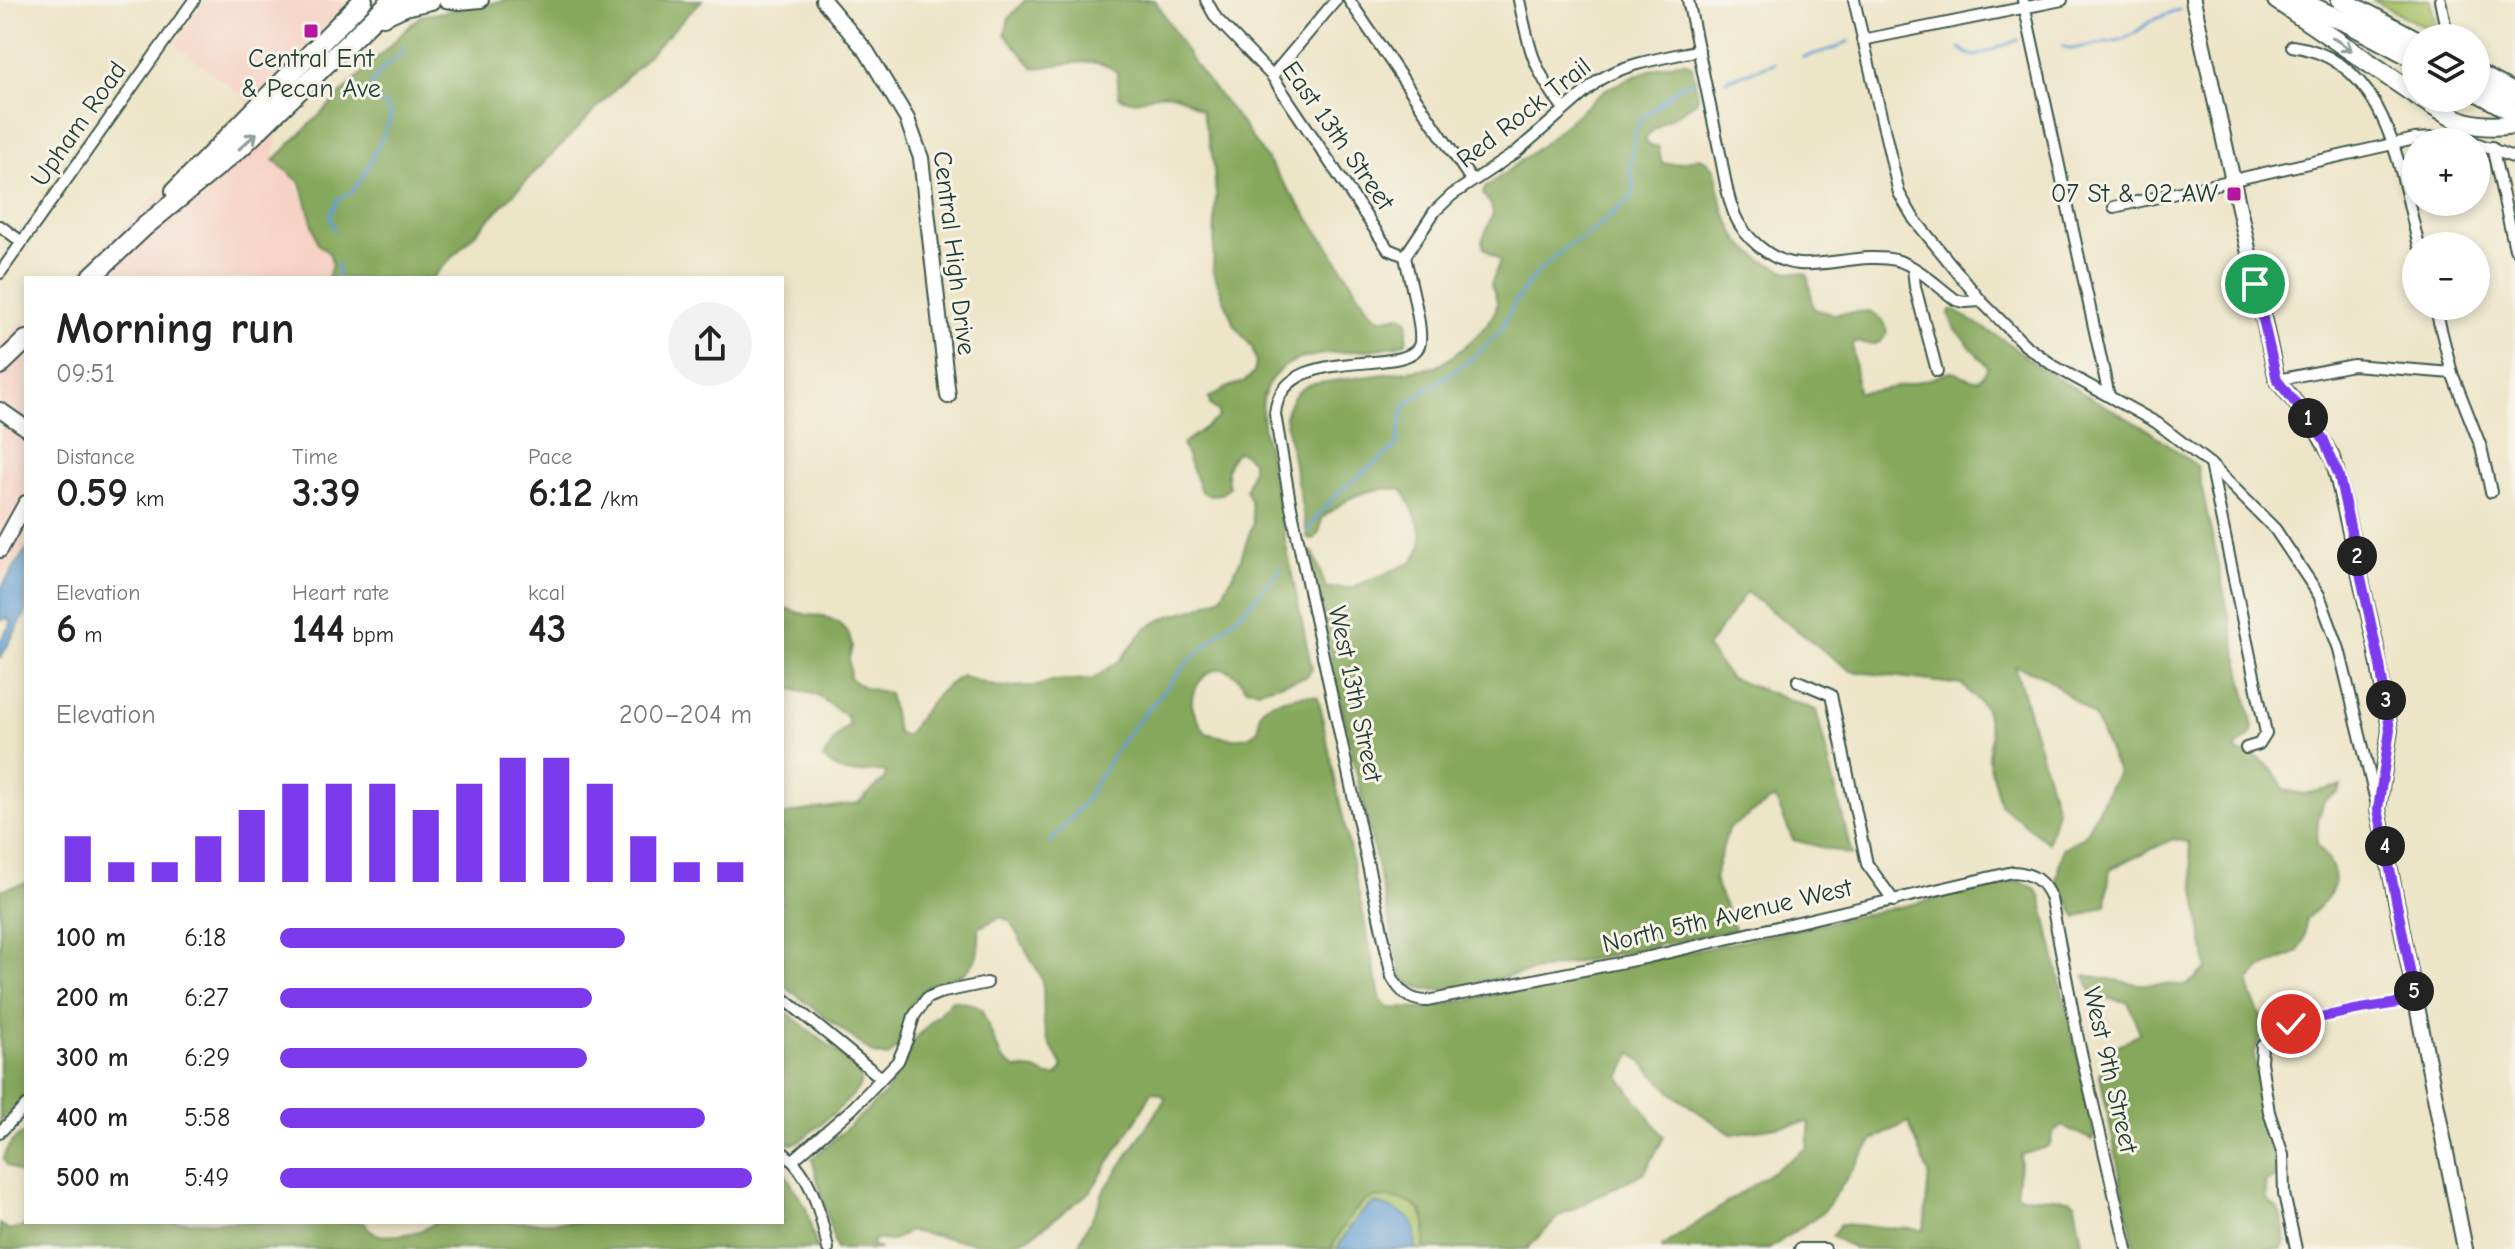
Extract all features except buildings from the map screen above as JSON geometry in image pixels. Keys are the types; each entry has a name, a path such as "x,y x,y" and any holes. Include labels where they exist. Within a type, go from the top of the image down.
{"highway":[{"path":"144,227 189,175 363,0"},
{"path":"92,276 144,227 249,140 392,0"},
{"path":"370,22 405,6 431,0"},
{"path":"2277,0 2402,85"},
{"path":"2297,0 2402,35"},
{"path":"2341,0 2355,17 2402,49"},
{"path":"2490,81 2515,94"},
{"path":"2490,98 2515,113"},
{"path":"2445,112 2464,123 2480,126 2515,124"},
{"path":"0,365 24,342"}],"street":[{"name":"Upham Road","path":"0,273 194,0"},
{"path":"446,0 481,0"},
{"name":"Central High Drive","path":"823,0 867,52 907,119 921,158 948,396"},
{"name":"East 13th Street","path":"1206,0 1216,18 1272,76 1388,249 1405,256"},
{"path":"1272,76 1336,0"},
{"path":"1349,0 1472,181"},
{"path":"1519,0 1529,50 1544,83 1564,109"},
{"path":"1688,0 1727,186 1738,224 1757,245 1795,264 1830,264 1880,258 1897,260 1956,300 1981,301"},
{"path":"1854,0 1899,193 1914,219 1981,301 2025,345 2054,366 2157,423 2210,464 2275,529 2319,595 2339,649 2378,809 2465,1249"},
{"path":"1862,40 2024,4 2062,0"},
{"path":"2193,0 2277,380 2323,438 2339,476 2380,665 2390,730 2378,809"},
{"path":"2440,0 2445,24"},
{"path":"2024,4 2109,396"},
{"path":"2292,46 2331,58 2363,84 2376,101 2393,145 2415,232"},
{"name":"Red Rock Trail","path":"1405,256 1435,211 1472,181 1515,153 1599,80 1614,71 1699,50"},
{"path":"2114,207 2402,143"},
{"path":"2492,147 2515,158"},
{"path":"2492,147 2515,249"},
{"path":"0,226 22,242"},
{"name":"West 13th Street","path":"1401,991 1392,977 1290,502 1276,427 1276,402 1285,387 1305,374 1397,358 1419,347 1422,330 1405,256"},
{"path":"1913,268 1937,371"},
{"path":"2439,320 2452,373 2481,447 2491,492"},
{"path":"2277,380 2353,365 2452,373"},
{"path":"0,410 24,427"},
{"path":"2210,464 2266,733 2259,744 2246,748"},
{"path":"0,550 24,507"},
{"path":"1798,681 1831,695 1867,864 1894,901"},
{"name":"North 5th Avenue West","path":"1401,991 1412,999 1427,1001 1649,957 2013,872 2039,879 2051,899"},
{"name":"West 9th Street","path":"2051,899 2079,1044 2127,1249"},
{"path":"793,1160 852,1109 898,1061 914,1016 927,998 987,983"},
{"path":"784,999 880,1077"},
{"path":"2296,1249 2284,1194 2283,1155 2269,1112 2261,1062 2262,1046 2291,1024 2416,1000"},
{"path":"0,1132 24,1108"},
{"path":"784,1153 793,1160 811,1191 828,1249"},
{"path":"1800,1249 1825,1249"}],"shaded area":[{"path":"206,0 353,0 285,68 274,159 296,179 318,244 352,276 71,276 250,102 174,44"},
{"path":"24,320 24,547 0,580 0,345"}],"green space":[{"path":"509,0 702,0 434,276 329,276 332,264 330,254 318,244 301,183 274,160 420,16"},
{"path":"1025,0 1155,0 1192,61 1242,124 1368,308 1379,319 1401,315 1408,321 1406,342 1294,361 1275,375 1265,390 1263,428 1312,669 1307,677 1258,690 1246,688 1230,671 1216,670 1200,681 1192,699 1194,712 1206,733 1243,738 1255,732 1259,726 1260,712 1267,705 1298,696 1318,697 1381,1001 1388,1008 1426,1009 2019,881 2035,888 2041,897 2095,1135 2092,1140 2062,1126 2052,1134 2047,1147 2021,1155 2016,1193 2020,1196 2070,1199 2075,1203 2083,1249 1854,1249 1832,1236 1840,1224 1924,1230 1929,1174 1908,1122 1873,1140 1824,1211 1769,1249 1662,1249 1807,1148 1810,1122 1731,1134 1675,1096 1632,1052 1620,1078 1664,1137 1645,1172 1561,1215 1527,1249 1424,1249 1425,1222 1419,1209 1405,1201 1378,1197 1369,1199 1352,1214 1331,1249 1078,1249 1102,1194 1165,1099 1156,1092 1151,1093 1090,1192 1030,1237 1009,1244 974,1243 909,1231 891,1241 874,1239 872,1245 880,1249 836,1249 812,1159 886,1093 914,1040 952,1000 981,1009 1002,1059 1016,1068 1057,1076 1063,1067 1048,1041 1044,1026 1040,975 1010,921 1001,917 979,927 974,962 966,971 934,984 912,1002 897,1046 887,1057 874,1054 784,986 784,815 858,803 884,780 886,772 847,772 823,758 838,735 849,725 847,717 817,695 792,689 784,681 784,608 838,622 849,634 852,646 850,679 866,688 889,693 897,732 907,735 938,694 962,676 1007,687 1093,679 1119,661 1146,628 1221,597 1240,561 1253,523 1246,490 1252,461 1237,452 1227,468 1229,487 1222,494 1209,495 1201,491 1182,444 1218,418 1218,411 1210,405 1209,398 1244,382 1254,373 1256,362 1252,347 1234,325 1213,271 1216,195 1213,159 1202,111 1172,94 1158,94 1134,101 1119,97 1117,72 1099,64 1077,62 1034,68 1005,34 1009,18"},
{"path":"2372,0 2430,0 2436,24 2419,24"},
{"path":"1678,62 1692,66 1698,96 1696,102 1661,124 1645,141 1651,146 1658,146 1662,163 1674,164 1700,158 1707,161 1715,170 1724,212 1739,241 1761,260 1786,271 1807,274 1814,309 1833,314 1870,311 1884,322 1887,331 1882,341 1852,344 1858,392 1896,387 1949,372 1976,380 1980,378 1988,367 1955,329 1949,315 1950,310 1954,310 2007,342 2041,369 2148,430 2197,466 2253,728 2250,736 2235,748 2238,753 2254,756 2266,764 2285,790 2304,794 2341,786 2338,792 2324,801 2318,820 2317,845 2335,876 2331,893 2306,919 2304,940 2298,952 2260,969 2249,981 2251,996 2267,1028 2254,1055 2269,1144 2275,1160 2276,1178 2265,1182 2267,1200 2278,1209 2285,1229 2285,1242 2281,1249 2135,1249 2100,1076 2106,1052 2140,1033 2128,1002 2093,996 2085,975 2138,984 2187,985 2207,968 2188,842 2173,839 2110,869 2106,905 2077,918 2056,880 2063,848 2084,836 2118,772 2094,716 2044,676 2015,666 2057,809 2048,843 2000,804 1988,758 1991,735 1985,708 1962,685 1851,671 1746,592 1707,648 1730,678 1816,710 1852,855 1793,840 1775,798 1728,829 1714,879 1735,929 1448,989 1424,989 1402,977 1308,552 1313,552 1326,588 1351,588 1410,563 1421,547 1422,538 1417,520 1401,489 1358,494 1322,518 1314,540 1308,539 1285,417 1294,397 1311,384 1436,367 1472,340 1489,321 1497,303 1491,284 1500,261 1484,248 1482,241 1493,214 1483,194 1485,188 1543,144 1606,89 1644,72"},
{"path":"24,884 24,1098 0,1121 0,890"},
{"path":"784,1011 856,1067 861,1080 856,1091 841,1106 799,1142 784,1142"},
{"path":"24,1134 24,1176 3,1159 11,1143"},
{"path":"784,1171 806,1208 817,1249 0,1249 0,1224 10,1230 26,1224 366,1224 371,1231 386,1235 414,1232 430,1226 784,1224"},
{"path":"1372,1197 1398,1199 1416,1206 1425,1222 1424,1249 1415,1249 1414,1229 1406,1218 1376,1203 1359,1217 1337,1249 1331,1249 1348,1220"}],"water":[{"path":"24,552 24,616 0,659 0,641 12,622 6,618 0,621 0,590"},
{"path":"1376,1203 1408,1217 1414,1229 1415,1249 1337,1249 1359,1217"}],"waterway":[{"path":"2062,46 2071,49 2120,40 2151,21 2179,10"},
{"path":"1960,48 1976,56 2018,40"},
{"path":"1803,57 1849,41"},
{"path":"334,229 330,216 338,199 351,193 364,174 391,115 387,106 378,102 371,84 385,66 401,55 403,47"},
{"path":"1726,80 1775,63"},
{"path":"1308,531 1337,494 1397,445 1404,406 1475,356 1501,330 1514,303 1536,274 1568,245 1585,237 1632,197 1634,187 1630,170 1640,120 1681,85 1693,81"},
{"path":"337,276 338,264"},
{"path":"1049,844 1084,802 1124,738 1186,664 1246,608 1281,568"}],"place":[{"name":"Central Ent & Pecan Ave","path":"311,31"},
{"name":"07 St & 02 AW","path":"2234,194"}],"route":[{"path":"2255,284 2277,380 2323,438 2339,476 2380,665 2390,730 2378,809 2416,1000 2291,1024"}]}
